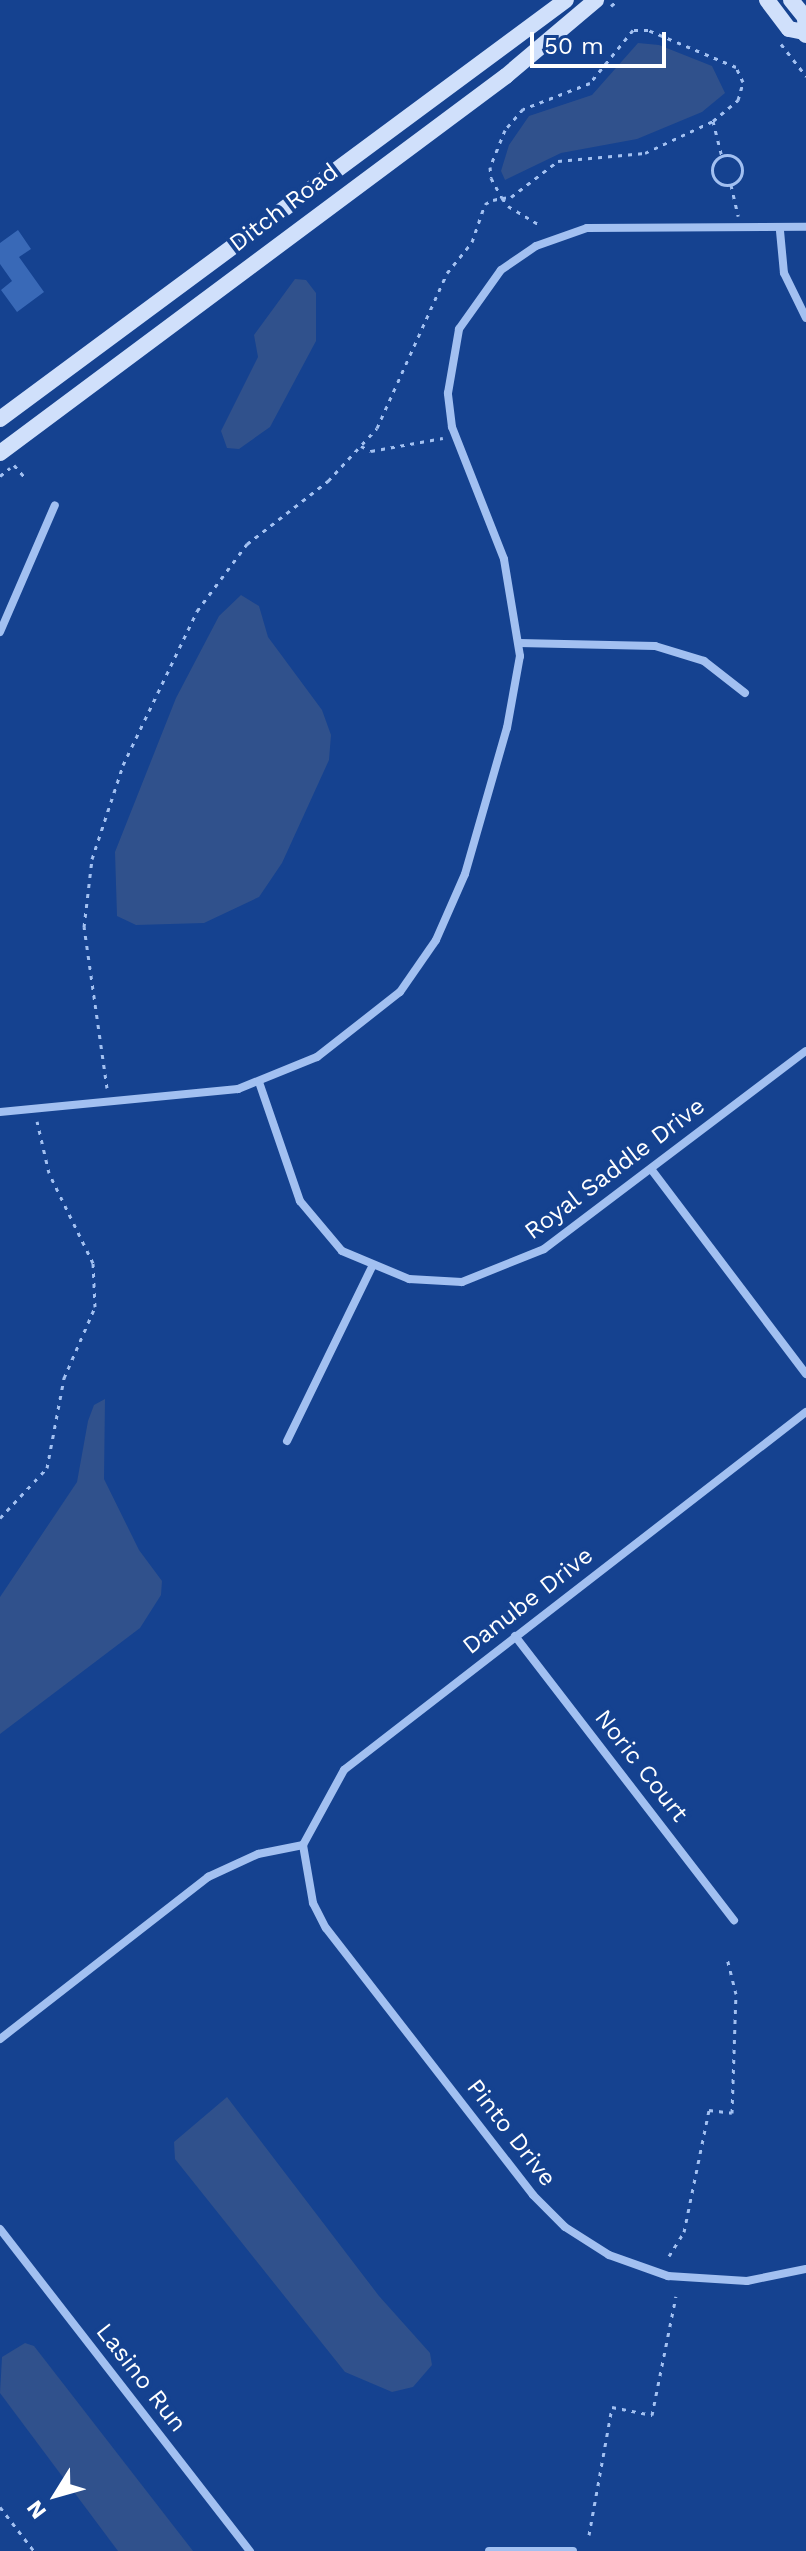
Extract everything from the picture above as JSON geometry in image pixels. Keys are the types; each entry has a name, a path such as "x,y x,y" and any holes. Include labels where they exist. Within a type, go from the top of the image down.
{"street":[{"name":"Ditch Road","path":"0,419 566,0"},
{"name":"Ditch Road","path":"0,453 506,76 596,0"},
{"path":"767,0 789,29 805,34 805,17 791,0"},
{"path":"0,1112 109,1102 259,1082 317,1057 371,1020 436,940 465,874 507,728 519,643 504,559 454,435 448,393 459,329 487,284 517,257 587,228 780,231 806,227"},
{"path":"780,231 784,273 806,318"},
{"path":"0,632 55,505"},
{"path":"519,643 655,646 704,661 745,693"},
{"name":"Royal Saddle Drive","path":"259,1082 300,1201 342,1251 372,1267 437,1283 493,1275 544,1249 806,1051"},
{"path":"651,1169 806,1374"},
{"path":"287,1441 372,1267"},
{"name":"Danube Drive","path":"303,1845 344,1770 806,1412"},
{"name":"Noric Court","path":"515,1636 734,1920"},
{"path":"0,2039 208,1877 258,1854 303,1845"},
{"name":"Pinto Drive","path":"303,1845 313,1903 326,1928 533,2195 565,2227 609,2255 668,2276 747,2281 806,2269"},
{"name":"Lasino Run","path":"0,2229 250,2551"},
{"path":"489,2551 573,2551"}],"path":[{"path":"109,1102 84,927 92,859 123,765 175,649 222,576 247,544 315,492 361,446 387,412 447,273 472,242 481,210 502,198 558,161 645,153 713,121 738,100 743,82 736,67 648,30 633,30 590,83 543,96 505,130 490,167 502,198 538,224"},
{"path":"713,121 722,156 714,177 731,185"},
{"path":"722,156 732,155 742,166 731,185 739,230"},
{"path":"361,446 371,451 454,435"},
{"path":"14,465 26,479"},
{"path":"0,1518 47,1468 64,1378 95,1307 93,1263 49,1173 35,1109"},
{"path":"669,2256 684,2232 709,2110 732,2113 736,1994 727,1958"},
{"path":"589,2535 612,2407 652,2415 676,2296"},
{"path":"0,2507 34,2551"}],"water":[{"path":"638,43 659,45 712,66 725,93 702,112 637,139 561,153 505,180 501,171 509,145 529,116 592,95"},
{"path":"295,279 306,280 316,293 316,341 270,427 239,449 227,448 221,431 258,357 254,335"},
{"path":"241,595 259,606 268,637 322,710 331,735 329,760 282,863 259,897 204,923 136,925 117,916 115,852 176,698 219,616"},
{"path":"105,1399 104,1479 139,1550 162,1581 161,1595 140,1628 0,1734 0,1597 77,1482 88,1421 94,1405"},
{"path":"227,2097 379,2296 430,2353 432,2365 413,2387 392,2392 345,2372 175,2159 174,2142"},
{"path":"25,2343 34,2346 193,2551 118,2551 0,2393 2,2357"}],"building":[{"path":"18,230 31,249 19,257 44,292 17,312 1,290 12,281 0,264 0,243"}]}
